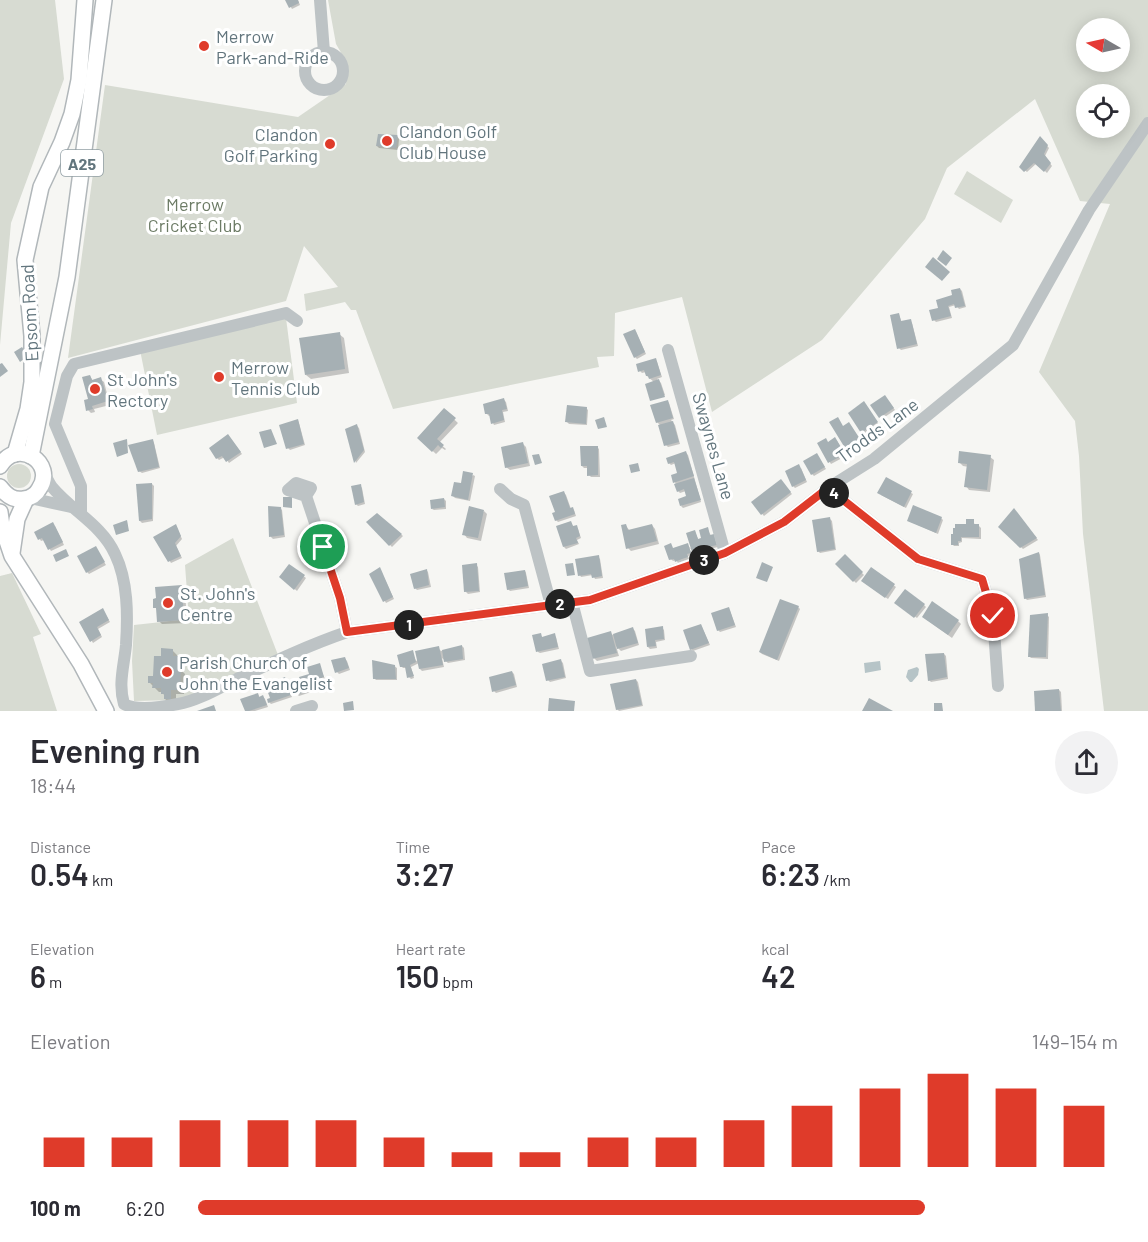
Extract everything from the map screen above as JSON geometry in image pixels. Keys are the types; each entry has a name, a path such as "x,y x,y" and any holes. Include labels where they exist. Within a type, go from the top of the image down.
{"main road":[{"name":"Epsom Road","path":"6,458 28,409 33,382 32,336 25,260 41,187 72,114 79,80 85,0"},
{"name":"Epsom Road","path":"31,456 67,277 104,0"},
{"path":"1,493 12,498 28,498 37,493 44,479 43,471 37,460 31,456 21,453 6,458"},
{"path":"12,556 16,519 28,498"},
{"path":"0,512 12,556 81,664 106,711"}],"street":[{"path":"320,0 324,52"},
{"name":"Trodds Lane","path":"76,510 97,527 115,553 125,586 126,643 120,692 124,704 130,708 179,704 211,692 319,641 347,632 590,600 725,553 784,522 828,488 874,459 1013,345 1089,210 1148,123"},
{"path":"76,510 81,486 56,424 67,375 74,364 286,313 297,321"},
{"name":"Swaynes Lane","path":"669,350 725,553"},
{"path":"43,471 52,487 76,510"},
{"path":"828,488 918,559 982,579 993,616 998,686"},
{"path":"500,489 511,499 524,504 551,604"},
{"path":"306,496 340,598 347,632"},
{"path":"28,498 76,510"},
{"path":"572,602 590,671 691,656"},
{"path":"296,711 312,706"}],"green space":[{"path":"0,0 55,0 64,79 11,223 0,345"},
{"name":"Merrow Cricket Club","path":"328,0 1148,0 1148,711 1104,711 1083,534 1075,421 1039,372 1110,204 1080,201 1035,99 947,168 925,219 822,340 712,412 682,297 615,313 614,356 597,357 599,367 393,409 356,310 351,310 345,302 306,311 304,294 338,287 304,246 286,301 68,358 105,85 298,117 346,84 347,63 336,44"},
{"path":"967,171 1013,200 1001,223 954,194"},
{"name":"Merrow Tennis Club","path":"286,318 297,403 157,435 140,350"},
{"path":"19,464 24,465 30,471 30,481 24,487 19,488 14,487 8,481 7,476 8,471 14,465"},
{"path":"233,538 278,655 204,688 201,692 178,700 134,701 132,661 134,625 189,619 185,565"},
{"path":"12,573 41,634 33,637 57,711 0,711 0,576"}],"shaded area":[{"path":"880,661 881,670 865,673 864,663"},
{"path":"917,667 918,675 910,682 906,677 908,670"}],"building":[{"path":"285,0 298,0 299,3 289,8"},
{"name":"Clandon Golf Club House","path":"378,134 398,135 396,148 376,146"},
{"path":"1040,136 1048,145 1044,154 1051,163 1044,172 1034,163 1024,172 1019,167"},
{"path":"943,250 952,258 946,266 937,259"},
{"path":"933,257 950,272 942,281 925,267"},
{"path":"960,288 965,306 955,308 954,304 948,306 951,316 932,321 929,310 938,308 936,300 952,295 951,290"},
{"path":"899,313 901,321 911,319 917,344 897,349 890,315"},
{"path":"635,329 645,352 634,358 623,334"},
{"path":"340,332 345,369 305,375 299,338"},
{"path":"22,347 28,356 20,362 14,352"},
{"path":"656,358 661,375 649,379 644,370 638,372 636,364"},
{"path":"2,363 8,371 0,377 0,364"},
{"name":"St John's Rectory","path":"90,375 92,380 101,377 108,401 92,406 93,409 86,411 84,400 88,399 82,377"},
{"path":"659,379 665,397 650,401 645,384"},
{"path":"885,395 894,408 879,418 870,405"},
{"path":"504,398 507,409 502,410 504,420 491,424 489,414 485,414 483,404"},
{"path":"668,400 673,418 656,423 650,405"},
{"path":"864,401 878,422 861,433 848,413"},
{"path":"567,405 587,407 586,424 565,422"},
{"path":"444,408 456,418 437,439 444,445 441,448 438,445 432,452 417,438"},
{"path":"604,417 607,427 598,429 595,420"},
{"path":"838,417 843,426 849,422 860,439 845,448 829,422"},
{"path":"298,419 304,444 286,449 279,425"},
{"path":"673,421 679,442 664,446 658,425"},
{"path":"357,424 364,450 354,463 345,429"},
{"path":"271,429 277,444 264,448 259,432"},
{"path":"228,434 241,452 226,462 222,456 216,459 209,448"},
{"path":"835,437 845,454 828,463 817,443 826,438 828,442"},
{"path":"127,439 128,453 117,457 113,443"},
{"path":"153,439 159,467 138,472 128,445"},
{"path":"523,442 528,463 505,468 501,447"},
{"path":"580,446 598,446 598,475 587,476 587,466 581,466"},
{"path":"686,451 694,476 673,483 671,475 677,473 674,462 668,464 666,458"},
{"path":"959,451 991,455 987,490 964,487 967,464 958,463"},
{"path":"817,453 825,467 811,475 803,461"},
{"path":"539,454 542,463 535,465 532,455"},
{"path":"638,463 640,471 631,473 629,465"},
{"path":"799,464 806,480 792,487 785,471"},
{"path":"463,471 473,473 468,500 451,496 454,482 461,483"},
{"path":"886,477 912,491 904,507 877,493"},
{"path":"694,478 701,500 680,506 678,499 686,496 684,489 677,492 674,484"},
{"path":"781,479 791,492 761,515 751,502"},
{"path":"152,483 152,519 139,521 136,484"},
{"path":"361,484 364,502 355,505 351,486"},
{"path":"564,491 570,508 573,507 575,514 555,521 552,513 555,512 549,496"},
{"path":"283,497 292,497 292,508 283,507"},
{"path":"444,498 445,507 431,509 430,500"},
{"path":"913,505 942,517 936,533 907,521"},
{"path":"268,506 281,507 284,535 269,537"},
{"path":"469,506 484,510 478,538 462,535"},
{"path":"1014,508 1037,538 1020,548 998,527"},
{"path":"377,513 402,534 389,546 366,522"},
{"path":"830,517 835,549 817,552 812,520"},
{"path":"966,519 974,519 974,524 979,524 979,537 961,537 958,545 951,545 951,534 953,534 955,524 966,524"},
{"path":"127,520 129,531 116,535 113,525"},
{"path":"571,521 573,526 577,525 580,536 576,538 578,543 563,547 556,526"},
{"path":"53,522 63,542 48,550 42,538 38,540 34,532"},
{"path":"176,524 181,536 175,543 181,556 168,562 153,537"},
{"path":"626,524 628,530 652,524 657,541 626,549 621,525"},
{"path":"708,527 710,535 714,534 717,545 708,547 709,551 696,555 692,552 686,533 695,530 698,539 701,538 699,530"},
{"path":"671,543 673,548 688,543 691,553 687,554 688,557 675,562 674,559 669,560 664,546"},
{"path":"96,546 105,562 86,573 77,556"},
{"path":"66,549 69,556 56,562 53,555"},
{"path":"1039,552 1045,595 1024,599 1019,559"},
{"path":"845,554 863,572 853,582 835,564"},
{"path":"599,555 602,576 592,578 591,574 578,576 575,559"},
{"path":"762,562 773,567 767,582 756,578"},
{"path":"477,563 479,591 464,592 462,565"},
{"path":"573,563 575,575 567,576 565,564"},
{"path":"289,564 305,575 294,590 279,577"},
{"path":"380,567 393,597 383,602 369,574"},
{"path":"871,567 895,584 885,598 861,581"},
{"path":"427,569 429,585 414,589 410,574"},
{"path":"525,570 528,586 507,590 504,573"},
{"name":"St. John's Centre","path":"182,585 184,620 157,622 156,608 153,608 153,599 156,598 155,587"},
{"path":"905,589 925,604 914,618 894,603"},
{"path":"780,599 799,606 777,660 759,652"},
{"path":"932,601 959,620 948,635 922,617"},
{"path":"729,607 735,625 717,631 711,613"},
{"path":"103,608 109,620 97,627 101,635 90,642 79,622"},
{"path":"1048,613 1046,657 1028,657 1030,615"},
{"path":"701,624 709,643 690,650 683,630"},
{"path":"663,626 664,639 655,640 656,646 647,647 645,629"},
{"path":"633,627 638,643 617,649 613,634"},
{"path":"611,631 617,653 592,659 587,638"},
{"path":"541,633 542,637 555,633 558,647 536,652 532,635"},
{"path":"462,645 463,659 444,662 442,650"},
{"path":"439,646 443,665 419,669 415,651"},
{"name":"Parish Church of John the Evangelist","path":"161,648 173,649 173,656 179,656 180,690 171,690 171,699 164,699 161,688 152,688 153,683 148,683 148,676 153,676 154,656 161,656"},
{"path":"413,650 416,662 410,665 414,676 407,678 405,667 400,667 397,655"},
{"path":"944,653 947,677 928,681 925,654"},
{"path":"345,657 349,668 335,673 331,660"},
{"path":"561,659 565,677 546,681 542,664"},
{"path":"372,660 395,665 396,679 373,679"},
{"path":"320,663 325,685 296,695 291,681 300,681 299,677 309,674 307,667"},
{"path":"512,671 516,685 492,692 489,677"},
{"path":"285,677 291,695 268,703 267,699 270,698 267,690 282,685 280,679"},
{"path":"636,679 642,705 616,710 610,684"},
{"path":"1059,689 1061,711 1035,711 1034,691"},
{"path":"258,693 259,697 263,695 267,705 245,711 240,699"},
{"path":"549,698 575,701 574,711 548,711"},
{"path":"869,698 893,711 862,711"},
{"path":"353,701 354,710 344,711 343,703"},
{"path":"934,703 942,703 943,711 934,711"},
{"path":"214,705 216,711 197,711"}],"place":[{"name":"Merrow Park-and-Ride","path":"204,46"},
{"name":"Clandon Golf Club House","path":"387,141"},
{"name":"Clandon Golf Parking","path":"330,144"},
{"name":"Merrow Tennis Club","path":"219,377"},
{"name":"St John's Rectory","path":"95,389"},
{"name":"St. John's Centre","path":"168,603"},
{"name":"Parish Church of John the Evangelist","path":"167,672"}],"route":[{"path":"323,547 340,598 347,632 365,630 590,600 725,553 784,522 828,488 918,559 982,579 993,616"}]}
